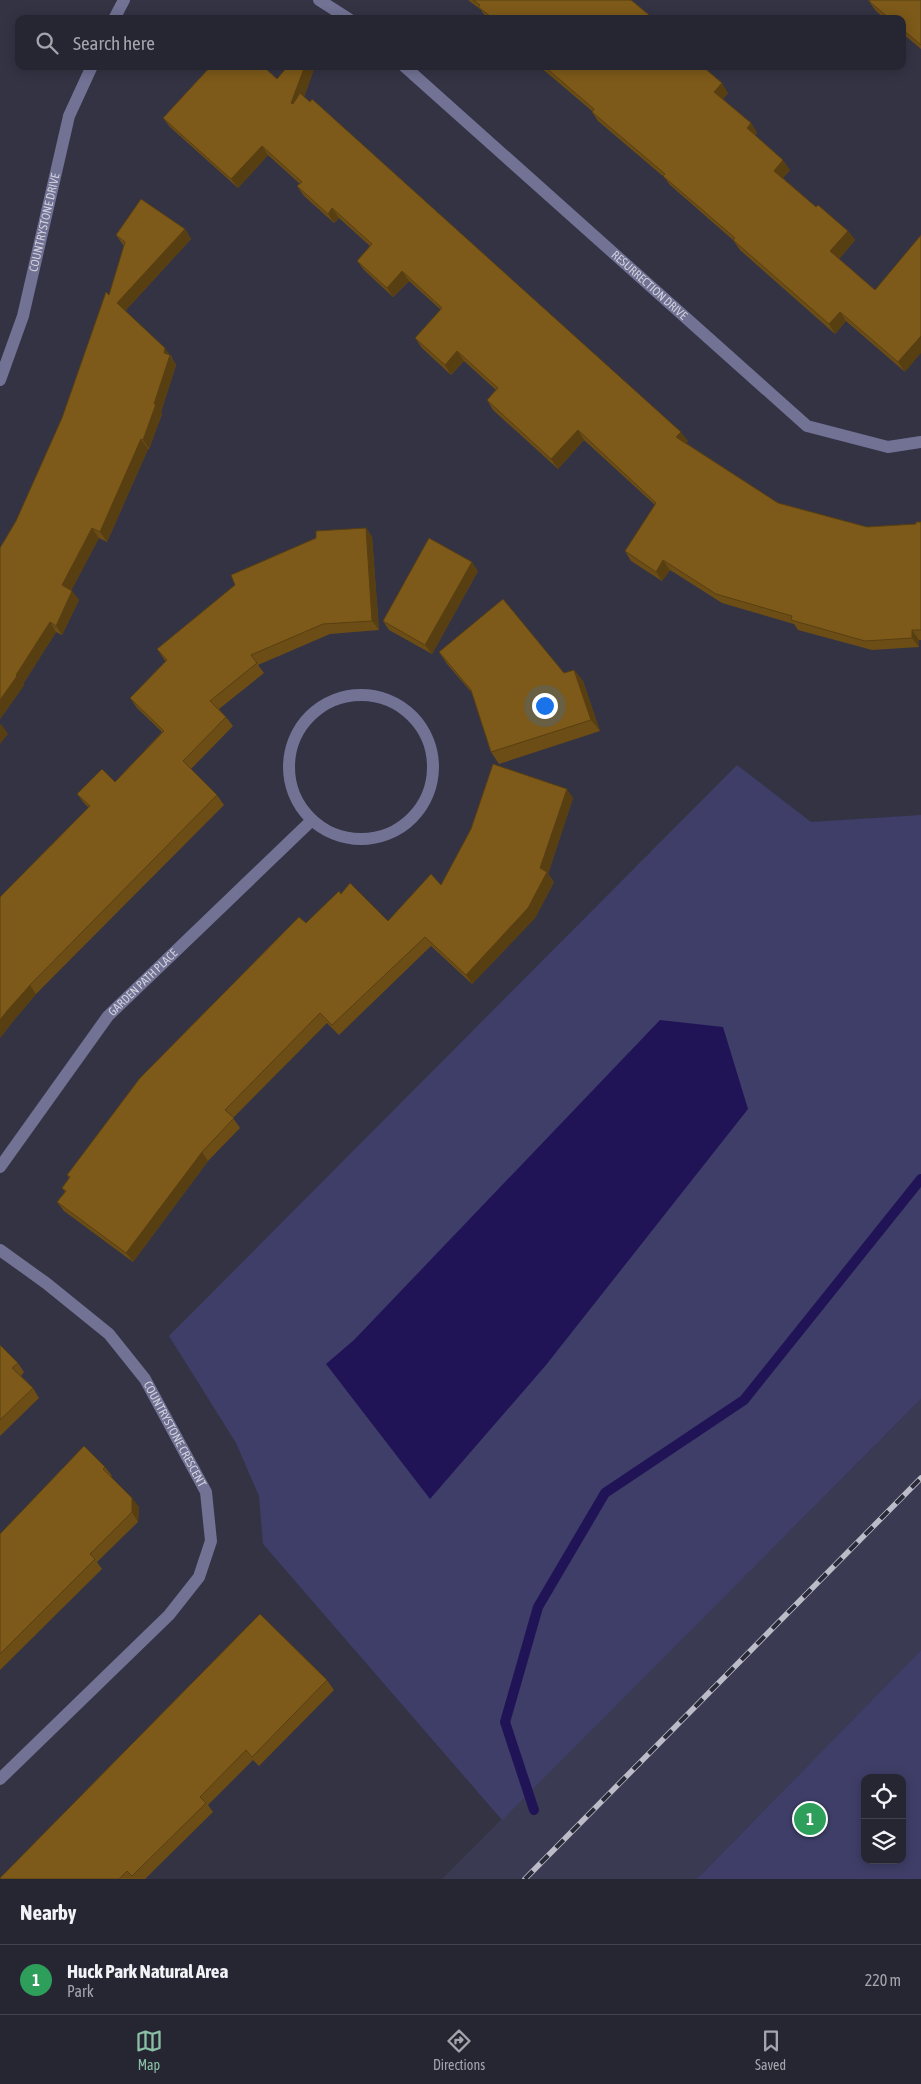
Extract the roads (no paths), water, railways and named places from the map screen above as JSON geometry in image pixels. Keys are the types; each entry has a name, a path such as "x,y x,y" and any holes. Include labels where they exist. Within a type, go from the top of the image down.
{"street":[{"path":"116,15 124,0"},
{"path":"319,0 343,15"},
{"name":"COUNTRYSTONE DRIVE","path":"0,380 23,316 69,116 90,70"},
{"name":"RESURRECTION DRIVE","path":"408,70 807,426 888,447 921,442"},
{"path":"367,695 392,701 406,710 420,725 432,753 433,778 425,802 410,821 390,834 357,841 331,834 311,821 293,795 288,772 290,751 304,721 318,709 341,697 367,695"},
{"name":"GARDEN PATH PLACE","path":"0,1167 108,1016 311,821"},
{"name":"COUNTRYSTONE CRESCENT","path":"0,1250 46,1283 109,1334 144,1379 206,1492 210,1541 200,1577 169,1615 0,1779"}],"waterway":[{"path":"534,1810 505,1722 538,1607 605,1493 744,1400 921,1179"}],"railway":[{"path":"525,1879 921,1478"}],"place":[{"name":"Huck Park Natural Area","path":"810,1819"}]}
